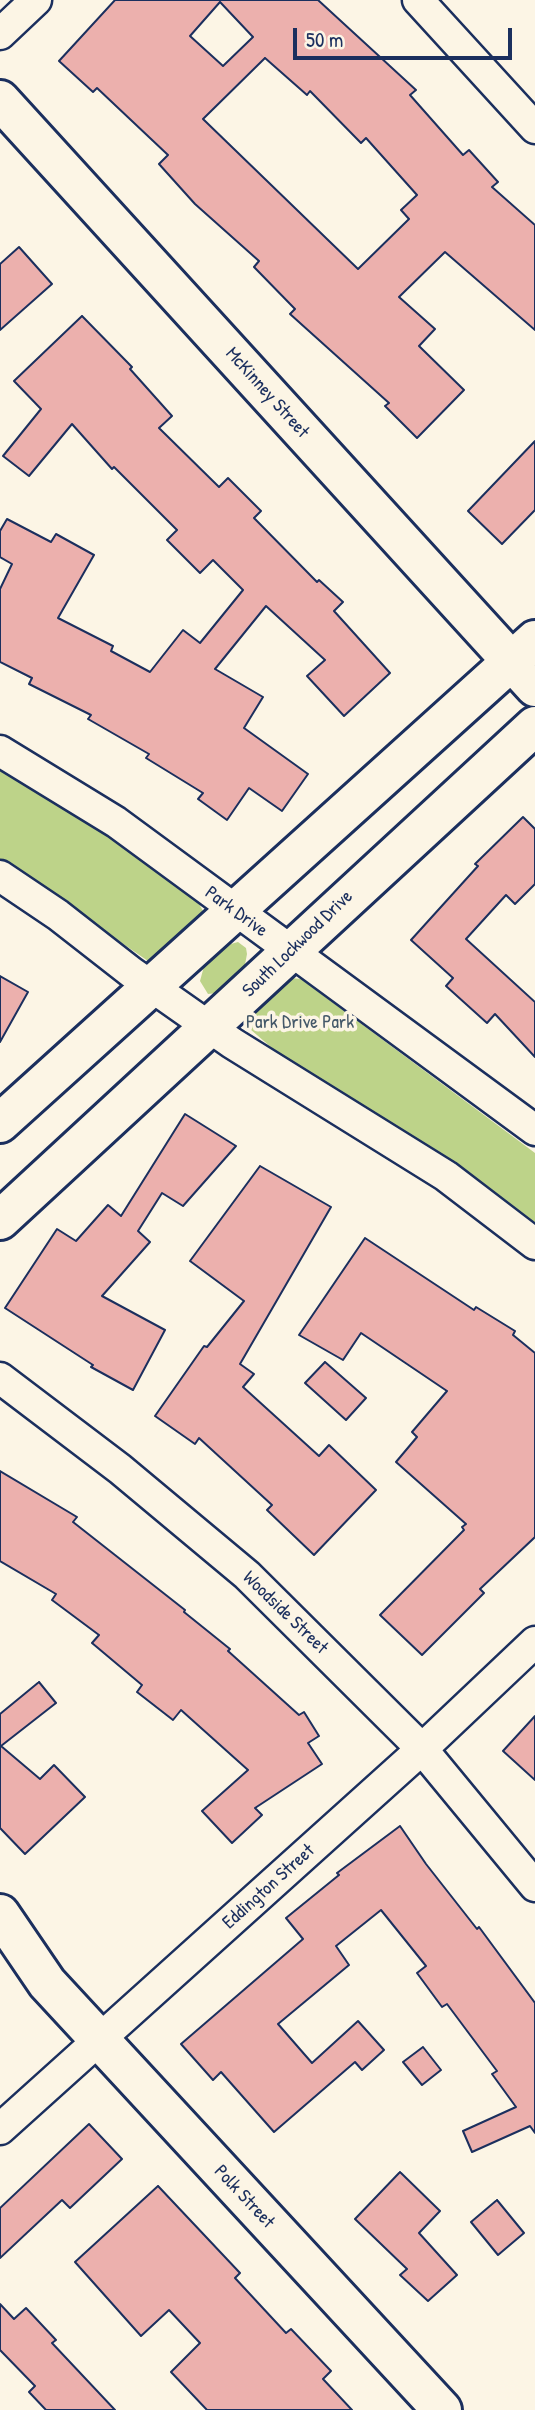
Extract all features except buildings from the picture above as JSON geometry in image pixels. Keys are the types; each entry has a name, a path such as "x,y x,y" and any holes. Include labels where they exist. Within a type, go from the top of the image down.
{"main road":[{"name":"McKinney Street","path":"0,100 527,663"},
{"path":"0,1123 233,910 527,663"},
{"name":"South Lockwood Drive","path":"0,1220 535,726"},
{"name":"Polk Street","path":"0,1914 47,1983 442,2410"},
{"name":"Polk Street","path":"0,1947 47,1983"}],"street":[{"path":"0,34 36,0"},
{"path":"418,0 535,128"},
{"name":"Park Drive","path":"0,751 116,822 535,1130"},
{"path":"0,876 58,915 211,1028 446,1176 535,1244"},
{"name":"Woodside Street","path":"0,1378 120,1469 247,1575 422,1749 535,1886"},
{"name":"Eddington Street","path":"0,2129 422,1749 535,1642"}],"green space":[{"path":"0,765 87,819 198,902 203,911 200,920 156,960 148,961 0,859"},
{"path":"238,942 246,948 247,954 243,975 217,993 208,994 200,981 206,959 224,946"},
{"name":"Park Drive Park","path":"291,978 301,979 535,1153 535,1229 272,1048 243,1023"}]}
